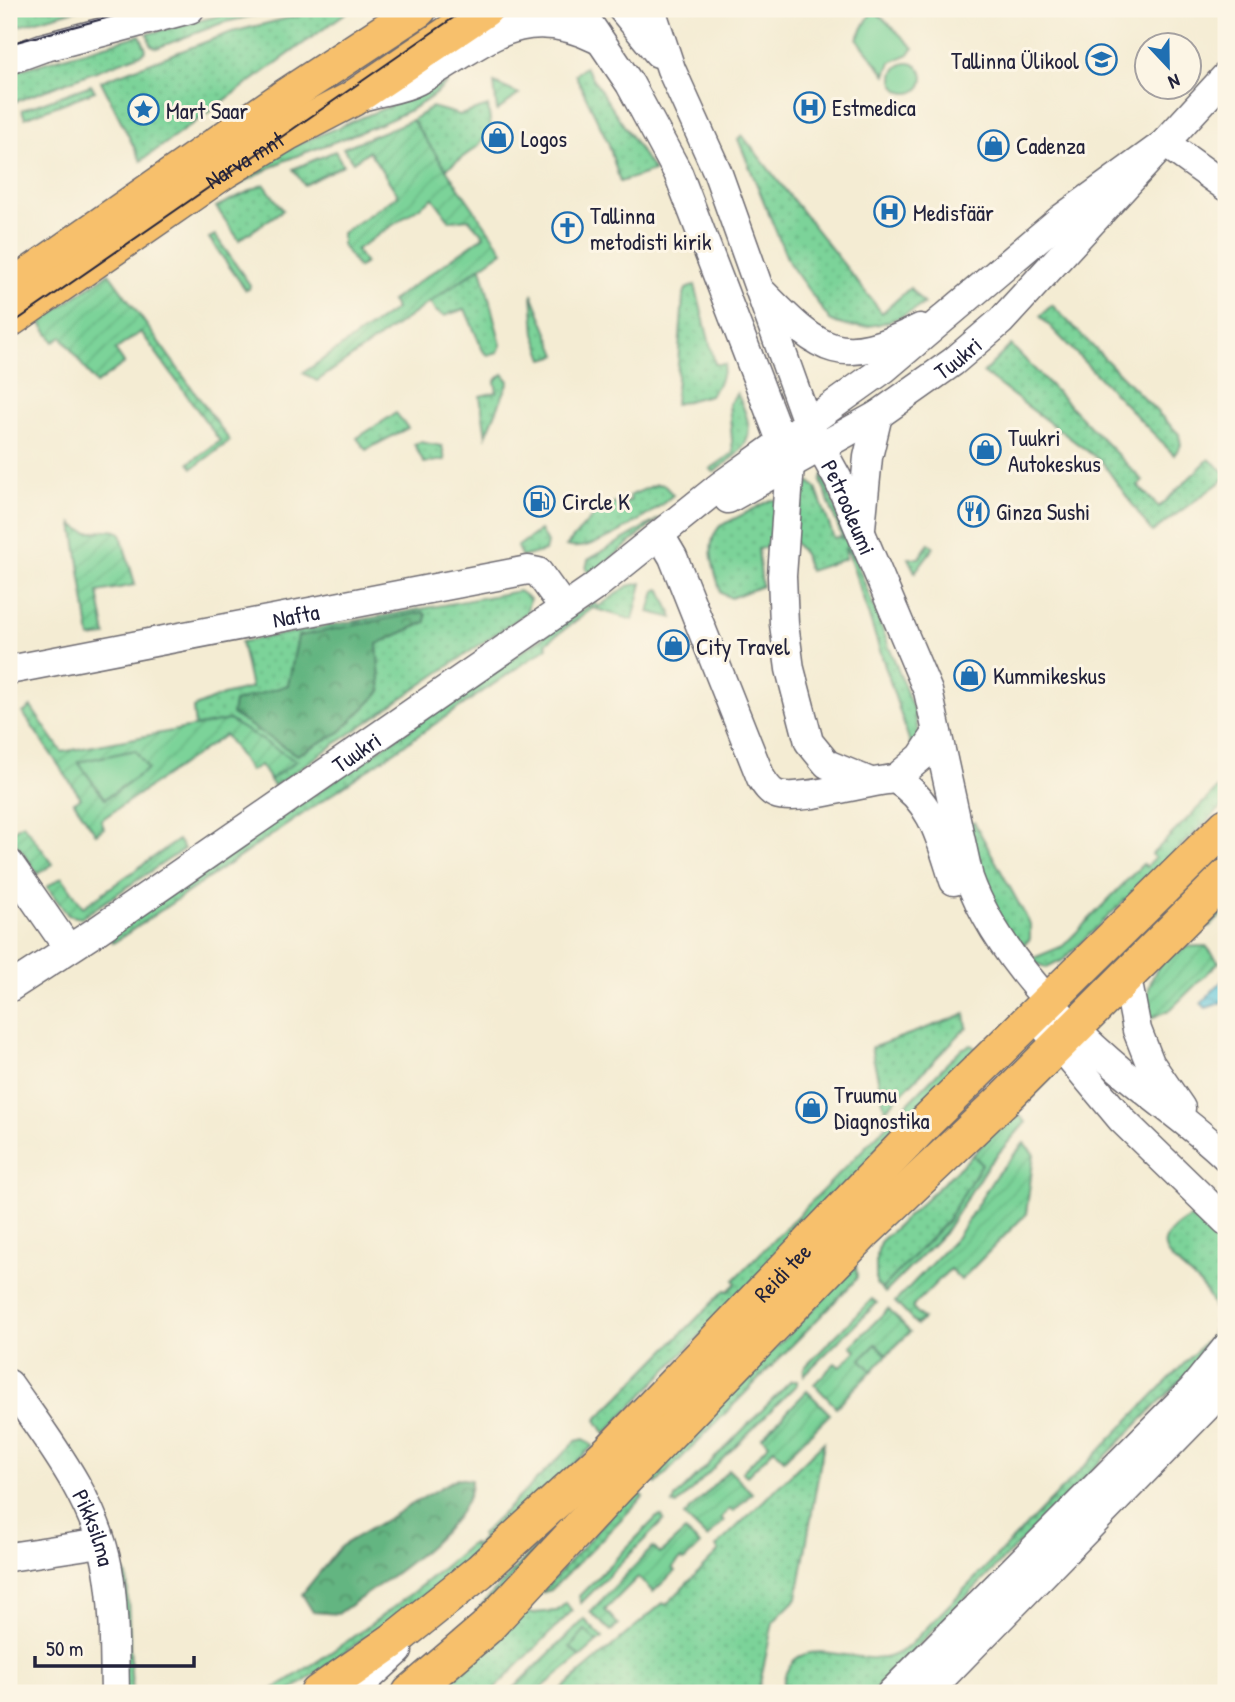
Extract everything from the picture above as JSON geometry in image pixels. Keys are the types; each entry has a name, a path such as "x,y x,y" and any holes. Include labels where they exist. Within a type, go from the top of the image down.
{"main road":[{"name":"Narva mnt","path":"9,289 282,99 419,9"},
{"name":"Narva mnt","path":"9,320 224,171 287,133 352,99 485,9"},
{"name":"Reidi tee","path":"318,1693 394,1640 480,1571 610,1451 1042,1006 1226,826"},
{"name":"Reidi tee","path":"410,1693 486,1628 616,1488 864,1232 1067,1037 1226,877"}],"street":[{"path":"9,60 42,47 190,9"},
{"path":"579,9 630,84 678,173 786,454 782,576 789,657 801,718 817,755 843,773 881,780 923,801 933,820 962,906 979,938 1067,1037 1122,1120 1226,1221"},
{"path":"622,9 671,69"},
{"name":"Petrooleumi","path":"651,9 671,69 717,171 757,287 815,436 861,531 928,691 969,878 978,902 1042,1006"},
{"path":"352,99 414,83 494,34 519,24 558,23 597,39"},
{"name":"Tuukri","path":"815,436 878,415 944,369 1001,321 1226,76"},
{"path":"1165,143 1226,187"},
{"name":"Tuukri","path":"9,988 564,608 624,565 698,506 727,500 786,454 815,436 884,369 1062,218 1165,143"},
{"path":"757,287 803,334 833,349 853,351 875,346 950,313"},
{"path":"861,531 869,446 878,415"},
{"path":"660,535 673,557 756,766 769,789 777,794 795,797 881,780 921,757 937,733"},
{"name":"Nafta","path":"9,670 528,570 538,572 564,608"},
{"path":"9,863 68,948"},
{"path":"1127,978 1137,1030 1150,1063 1192,1125"},
{"path":"1067,1037 1192,1125 1226,1157"},
{"path":"891,1693 1192,1390 1226,1348"},
{"name":"Pikksilma","path":"9,1384 82,1496 101,1543 109,1577 115,1693"},
{"path":"927,1693 1226,1387"},
{"path":"9,1557 101,1543"},
{"path":"352,1693 480,1571"}],"green space":[{"path":"9,9 79,9 9,29"},
{"path":"246,9 280,9 222,23 157,48 151,45 147,34"},
{"path":"325,9 351,9 141,161 101,81 232,32"},
{"path":"873,9 914,48 909,54 891,62 886,75 857,39"},
{"path":"140,35 146,49 144,53 9,104 9,73"},
{"path":"908,63 919,67 923,78 919,89 908,93 897,89 893,78 897,67"},
{"path":"585,67 654,171 620,182 608,142 575,74"},
{"path":"448,82 415,107 394,118 284,161 212,198 254,162"},
{"path":"494,83 519,94 497,111"},
{"path":"91,85 95,91 25,118 22,110"},
{"path":"488,106 491,129 478,146 446,169 412,120 432,107 460,115"},
{"path":"412,120 503,251 317,381 303,373 396,309 391,301 484,236 469,219 450,221 433,198 356,250 365,263 358,268 342,245 342,233 398,195 369,151 353,162 343,148"},
{"path":"742,135 882,313 910,288 924,304 902,316 878,324 853,327 830,320 789,263 738,139"},
{"path":"335,151 343,165 304,185 293,169"},
{"path":"264,184 283,210 239,240 216,207"},
{"path":"215,235 250,285 249,289 246,290 209,238"},
{"path":"481,267 501,345 498,352 488,355 483,351 465,309 444,316 435,311 430,302"},
{"path":"109,273 230,441 193,468 189,463 220,441 141,332 115,350 124,363 96,384 62,337 54,342 40,322"},
{"path":"695,285 715,364 725,364 720,382 710,395 675,404 683,297 686,289"},
{"path":"532,294 557,355 544,359 535,334"},
{"path":"1052,305 1179,434 1181,445 1174,455 1040,316"},
{"path":"1011,345 1143,481 1138,486 1159,507 1209,459 1226,473 1226,478 1152,532 1102,462 983,373"},
{"path":"503,374 509,381 486,436 480,396 497,392 495,381"},
{"path":"737,393 747,420 747,439 736,454 714,472 710,469 733,453 729,404"},
{"path":"396,413 408,428 366,450 357,438"},
{"path":"420,442 442,446 445,460 424,463 414,444"},
{"path":"823,475 915,714 919,737 913,752 846,546 845,559 809,571 804,554 794,542 799,487 810,482 816,488 834,538 841,537 843,540 821,481"},
{"path":"657,484 664,485 673,495 652,512 606,539 577,547 566,546 592,517 615,503 618,507 631,500 629,496"},
{"path":"771,500 777,500 773,546 758,549 762,586 731,598 721,593 714,567 711,549 715,533 720,526"},
{"path":"660,518 591,575 586,569 588,560"},
{"path":"73,524 86,532 109,530 121,533 135,585 98,592 106,636 90,638"},
{"path":"540,530 547,543 545,551 522,557 517,547"},
{"path":"929,543 934,547 915,572 908,558 919,558"},
{"path":"642,583 633,620 593,608 546,643 548,647 113,943 109,936 594,602 598,607 628,586"},
{"path":"659,589 673,618 649,612 655,591"},
{"path":"519,591 530,599 526,613 274,786 270,780 295,761 229,720 195,727 193,708 223,695 251,688 241,642"},
{"path":"423,612 426,622 377,644 381,691 340,732 297,755 232,714 234,702 288,685 298,636"},
{"path":"31,707 62,752 229,720 296,761 270,780 260,765 250,771 225,735 101,820 104,828 96,834 74,802 81,798 23,713","holes":["135,750 148,769 105,799 78,762"]},
{"path":"135,750 148,769 104,799 78,761"},
{"path":"1226,780 1226,803 1063,960 1047,968 1029,960 1063,946 1143,864 1146,867 1155,858 1152,854"},
{"path":"974,822 1030,924 1030,939 1018,950 991,912 969,823"},
{"path":"23,824 53,864 38,874 9,833"},
{"path":"178,840 184,849 81,918 68,915 47,887 62,877 83,907"},
{"path":"1226,899 1226,911 1210,926 1202,927"},
{"path":"1206,946 1219,962 1170,1010 1149,1019 1149,989 1162,962 1177,949"},
{"path":"965,1014 967,1027 885,1110 871,1048"},
{"path":"971,1045 977,1049 605,1434 596,1420 725,1290 728,1291 736,1283 734,1280 894,1118 897,1120 906,1111 903,1108 961,1049"},
{"path":"1014,1110 1026,1122 988,1165 944,1233 885,1293 882,1289 946,1222 982,1164 973,1155"},
{"path":"1024,1143 1034,1154 1026,1214 961,1280 950,1269 912,1307 923,1319 917,1325 895,1302 957,1237 996,1175"},
{"path":"973,1155 982,1164 946,1222 882,1289 876,1284 876,1258 880,1242"},
{"path":"1189,1218 1205,1221 1226,1242 1226,1317 1191,1370 871,1693 782,1693 786,1672 794,1660 806,1654 821,1652 884,1658 909,1646 1212,1335 1215,1313 1208,1295 1170,1257 1165,1245 1170,1233"},
{"path":"856,1266 857,1277 853,1283 656,1484 648,1477"},
{"path":"872,1299 877,1303 804,1375 804,1368"},
{"path":"888,1309 910,1332 887,1355 876,1344 861,1359 872,1371 836,1407 814,1384 835,1363 840,1367 856,1351 851,1346"},
{"path":"876,1344 887,1355 872,1371 860,1360"},
{"path":"791,1381 797,1381 797,1384 677,1505 673,1504 675,1498"},
{"path":"807,1391 830,1414 784,1459 774,1449 747,1476 742,1472 769,1444 762,1437"},
{"path":"584,1439 593,1446 449,1578 288,1693 267,1693 347,1641 398,1604 472,1543 474,1546 483,1538 481,1535 576,1441"},
{"path":"824,1442 797,1598 773,1622 758,1693 557,1693 663,1603 666,1605 719,1551 716,1547"},
{"path":"611,1466 480,1615 476,1611"},
{"path":"729,1470 752,1493 733,1512 729,1509 721,1518 724,1521 707,1538 684,1516"},
{"path":"457,1478 471,1480 467,1499 456,1518 439,1537 396,1573 338,1614 313,1612 302,1594 341,1546"},
{"path":"635,1489 643,1497 551,1590 541,1593"},
{"path":"662,1516 664,1520 581,1603 579,1596 657,1517"},
{"path":"685,1531 700,1545 684,1561 681,1559 672,1568 675,1571 653,1592 638,1577 605,1610 619,1625 611,1631 590,1612 653,1547 660,1554"},
{"path":"122,1570 127,1576 132,1693 125,1693 119,1571"},
{"path":"566,1603 572,1611 490,1693 439,1693 522,1614 557,1611"},
{"path":"584,1619 603,1638 597,1642 585,1630 570,1647 580,1657 535,1693 509,1693"},
{"path":"586,1630 597,1642 580,1657 570,1647"}],"water":[{"path":"1226,977 1226,1001 1206,1008 1201,1003"}],"tram line":[{"path":"9,44 140,9"},
{"path":"9,326 466,9"}],"place":[{"name":"Tallinna Ülikool","path":"1102,60"},
{"name":"Estmedica","path":"809,107"},
{"name":"Mart Saar","path":"143,110"},
{"name":"Logos","path":"498,138"},
{"name":"Cadenza","path":"993,145"},
{"name":"Medisfäär","path":"890,212"},
{"name":"Tallinna metodisti kirik","path":"567,228"},
{"name":"Tuukri Autokeskus","path":"985,450"},
{"name":"Circle K","path":"539,501"},
{"name":"Ginza Sushi","path":"973,511"},
{"name":"City Travel","path":"673,646"},
{"name":"Kummikeskus","path":"970,675"},
{"name":"Truumu Diagnostika","path":"811,1107"}]}
